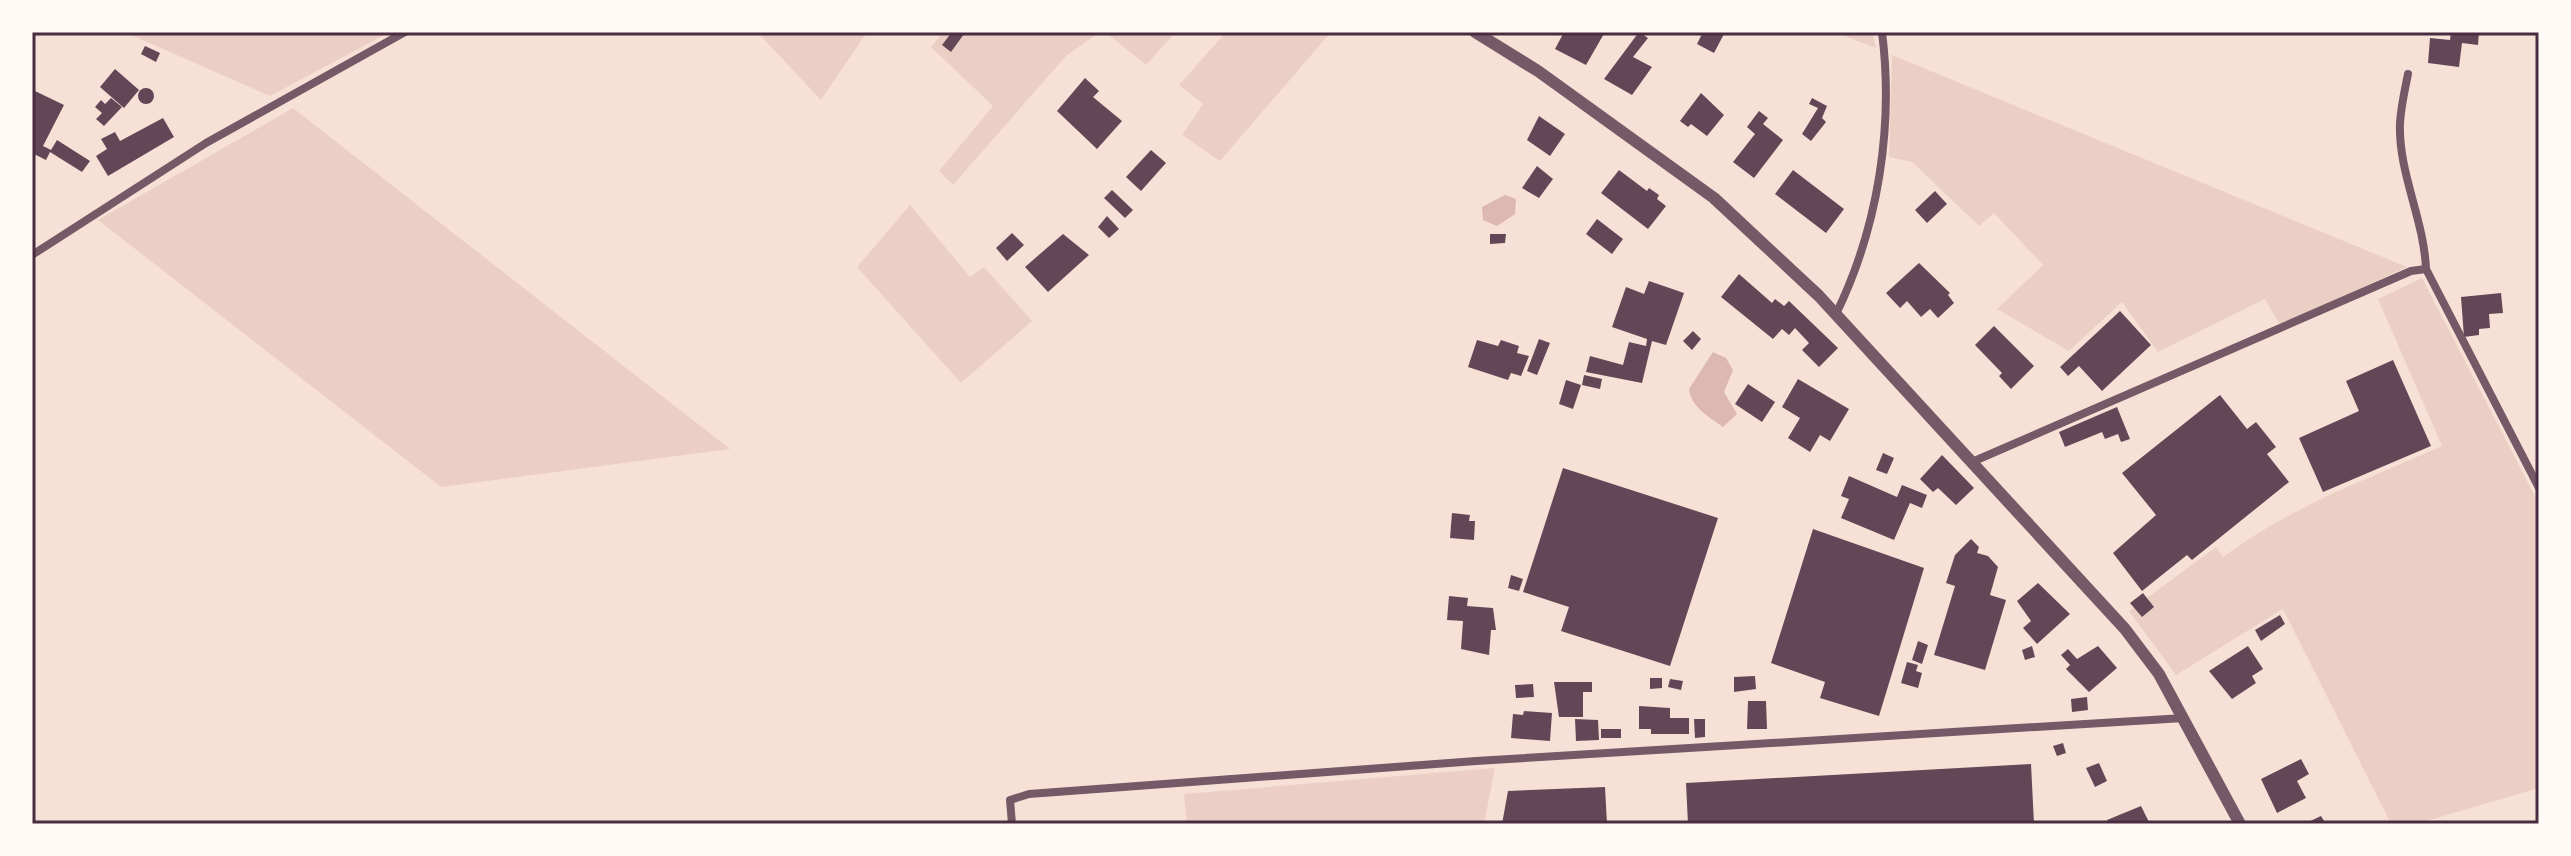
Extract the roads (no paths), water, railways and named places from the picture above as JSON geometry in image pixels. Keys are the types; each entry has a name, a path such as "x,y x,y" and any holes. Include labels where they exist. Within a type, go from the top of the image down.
{"street":[{"path":"32,255 206,143 405,32"},
{"path":"1475,32 1550,79 1714,198 1836,314 2125,629 2159,674 2185,718 2240,824"},
{"path":"1836,314 1853,279 1881,172 1885,106 1882,32"},
{"path":"2408,74 2400,123 2408,179 2425,243 2426,269 2539,488"},
{"path":"1972,462 2411,271 2426,269"},
{"path":"1012,824 1010,800 1029,794 1476,761 2185,718"}]}
